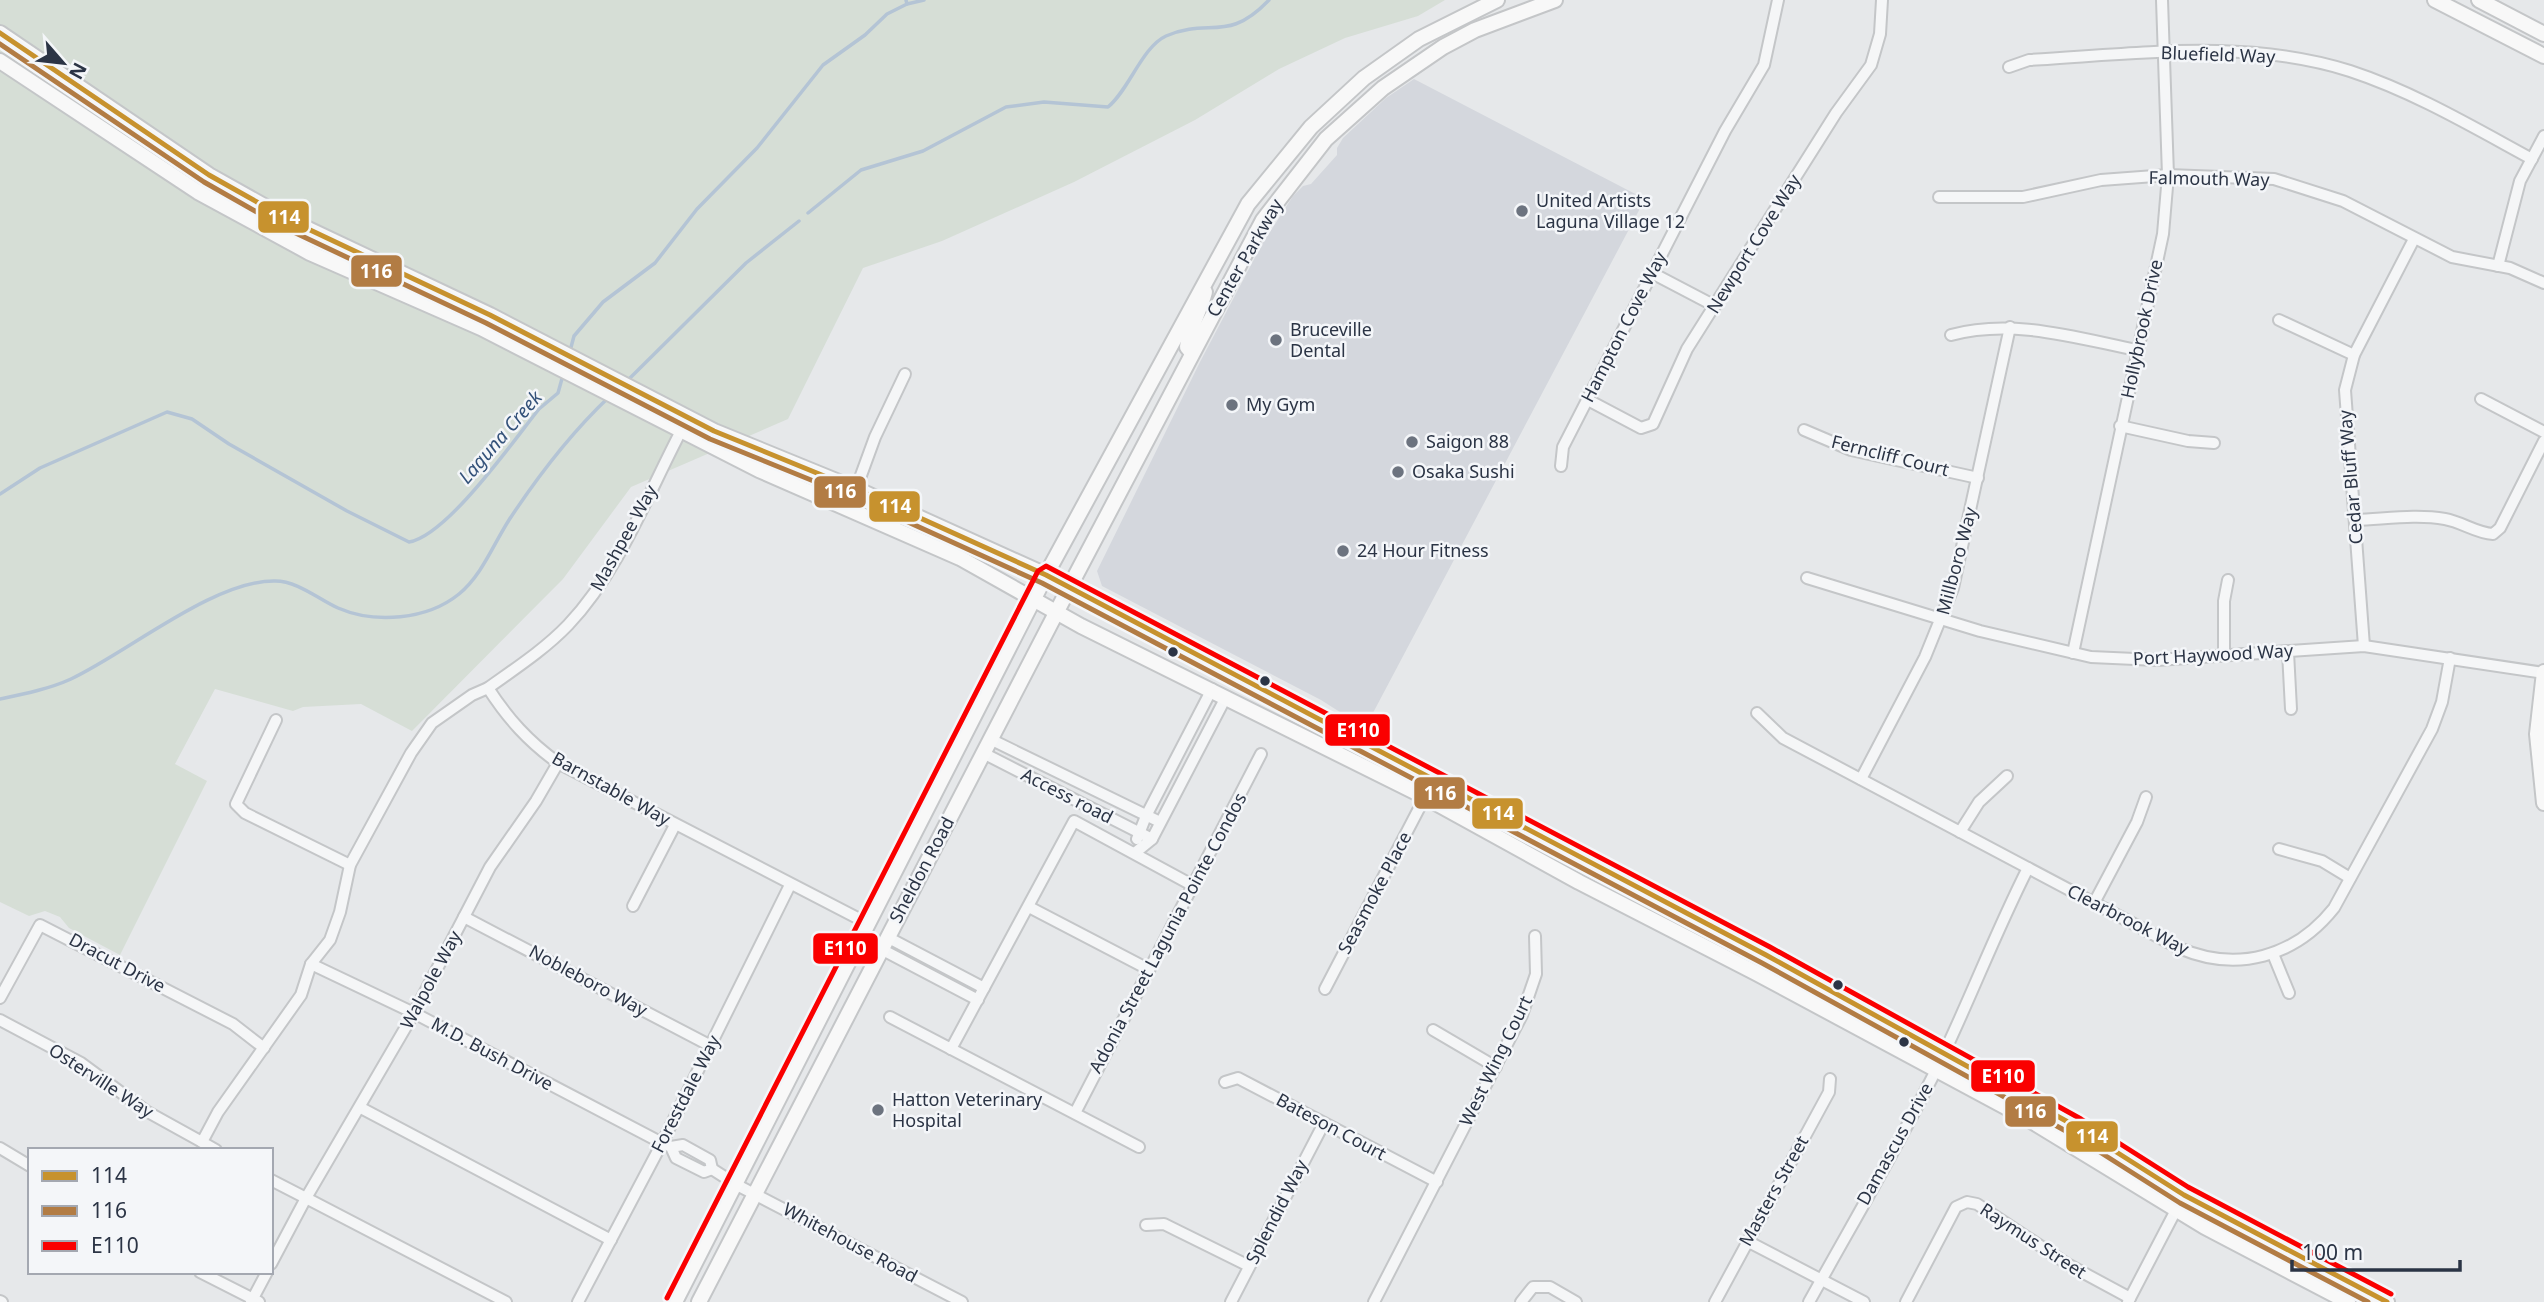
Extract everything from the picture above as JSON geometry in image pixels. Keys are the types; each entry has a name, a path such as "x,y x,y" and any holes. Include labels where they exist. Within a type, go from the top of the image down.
{"main road":[{"name":"Center Parkway","path":"1046,575 1248,204 1285,156 1336,102 1394,56 1451,21 1497,0"},
{"name":"Center Parkway","path":"1069,588 1264,220 1314,153 1356,109 1423,60 1475,30 1555,0"},
{"path":"2435,0 2544,56"},
{"path":"2479,0 2544,34"},
{"path":"0,33 209,174 289,220 655,410 856,489 1046,575 1755,949 2077,1127 2184,1195 2387,1302"},
{"path":"0,61 198,192 310,253 481,328 550,355"},
{"path":"1192,353 1187,347 1188,340 1199,316 1209,278"},
{"path":"655,410 681,431 759,470 960,558 1057,612 1425,797 2059,1136 2176,1210 2348,1302"},
{"name":"Sheldon Road","path":"676,1302 1046,575"},
{"name":"Sheldon Road","path":"699,1302 1069,588"},
{"path":"2544,672 2537,734 2544,803"},
{"path":"1245,706 1269,708 1333,738 1347,736"}],"street":[{"name":"Hampton Cove Way","path":"1562,467 1563,447 1726,131 1764,65 1778,0"},
{"name":"Newport Cove Way","path":"1588,400 1641,428 1653,424 1687,349 1836,113 1871,65 1880,34 1882,0"},
{"name":"Hollybrook Drive","path":"2073,653 2163,234 2168,176 2161,0"},
{"name":"Bluefield Way","path":"2009,67 2029,60 2164,52 2272,54 2348,70 2412,96 2532,159"},
{"path":"2498,266 2514,201 2544,136"},
{"path":"1298,142 1314,153"},
{"path":"1285,156 1302,169"},
{"name":"Falmouth Way","path":"1939,197 2023,197 2101,180 2168,176 2251,176 2296,184 2343,201 2452,257 2498,266 2544,283"},
{"name":"Cedar Bluff Way","path":"2364,646 2356,520 2344,411 2345,390 2354,355 2414,239"},
{"path":"1652,273 1715,306"},
{"path":"2279,320 2354,355"},
{"path":"1951,335 2010,327 2137,350"},
{"name":"Millboro Way","path":"1861,779 1941,620 1953,588 2010,327"},
{"path":"856,489 877,432 905,374"},
{"path":"2481,399 2544,432"},
{"path":"2120,426 2188,441 2214,443"},
{"name":"Ferncliff Court","path":"1804,430 1851,450 1978,478"},
{"name":"Mashpee Way","path":"488,688 548,644 587,602 607,573 681,431"},
{"path":"2356,520 2431,517 2456,521 2482,533 2493,534 2500,528 2544,441"},
{"name":"Port Haywood Way","path":"1807,578 1941,620 2073,653 2157,660 2224,653 2288,652 2364,646 2544,672"},
{"path":"2224,653 2224,601 2228,580"},
{"path":"2288,652 2291,709"},
{"name":"Clearbrook Way","path":"1756,713 1783,738 2094,903 2193,954 2232,961 2273,954 2296,943 2318,926 2333,908 2432,730 2442,702 2450,658"},
{"path":"212,1148 202,1142 218,1112 301,995 311,964 330,940 351,866 421,736 449,709 488,688"},
{"name":"Barnstable Way","path":"488,688 509,720 527,740 558,763 869,924"},
{"path":"1136,852 1138,832 1212,689"},
{"path":"1136,852 1152,839 1226,696"},
{"path":"276,720 236,804 245,813 351,866"},
{"path":"990,739 1160,822"},
{"name":"Access road","path":"983,753 1152,839"},
{"name":"Adonia Street Lagunia Pointe Condos","path":"1074,1112 1261,754"},
{"name":"Walpole Way","path":"273,1260 306,1198 361,1108 414,1013 490,867 536,801 558,763"},
{"path":"1961,832 1979,803 2007,776"},
{"name":"Seasmoke Place","path":"1325,989 1425,797"},
{"path":"2094,903 2137,822 2146,797"},
{"path":"951,1049 1074,821 1136,852 1192,885"},
{"path":"633,906 675,825"},
{"path":"2279,849 2322,861 2350,878"},
{"name":"Damascus Drive","path":"1809,1302 1936,1070 1983,970 1997,929 2028,868"},
{"name":"Forestdale Way","path":"578,1302 666,1145 790,885"},
{"path":"1029,907 1148,969"},
{"name":"Nobleboro Way","path":"464,917 711,1046"},
{"name":"Dracut Drive","path":"0,998 40,925 233,1024 264,1048"},
{"name":"West Wing Court","path":"1374,1302 1522,1015 1536,974 1535,936"},
{"path":"884,943 984,988"},
{"path":"884,943 978,1000"},
{"path":"2273,954 2289,993"},
{"name":"M.D. Bush Drive","path":"311,964 414,1013 666,1145 676,1158 694,1168 704,1172 712,1168 737,1185"},
{"path":"890,1017 1139,1147"},
{"name":"Osterville Way","path":"0,1020 81,1063 146,1111 202,1142"},
{"path":"1433,1030 1496,1067"},
{"name":"Bateson Court","path":"1225,1082 1238,1078 1437,1182"},
{"name":"Masters Street","path":"1714,1302 1829,1092 1830,1079"},
{"path":"361,1108 611,1240"},
{"name":"Splendid Way","path":"1231,1302 1324,1123"},
{"path":"0,1148 28,1165"},
{"path":"273,1181 506,1302"},
{"name":"Whitehouse Road","path":"737,1185 962,1302"},
{"name":"Raymus Street","path":"1906,1302 1956,1207 1967,1202 1977,1204 2069,1265 2129,1300"},
{"path":"2129,1300 2176,1210"},
{"path":"1146,1225 1164,1224 1249,1266"},
{"path":"1747,1241 1864,1302"},
{"path":"204,1274 254,1301 266,1274"},
{"path":"1521,1302 1533,1287 1542,1285 1576,1302"}],"shaded area":[{"path":"0,0 1445,0 1418,16 1345,38 1279,69 1195,120 1074,182 942,241 863,268 788,419 631,487 563,579 412,731 361,704 303,707 293,711 215,689 175,764 207,781 120,955 69,928 60,917 45,911 29,916 0,902"},
{"path":"1414,79 1645,199 1365,728 1321,700 1102,586 1097,571 1200,362 1261,246 1293,196 1303,186 1311,184 1337,155 1337,148 1343,138 1386,98"}],"waterway":[{"name":"Laguna Creek","path":"570,351 574,336 603,302 655,263 697,209 757,148 823,65 865,35 887,14 907,4 906,0"},
{"name":"Laguna Creek","path":"907,4 924,0"},
{"name":"Laguna Creek","path":"808,213 861,170 923,151 1006,107 1044,102 1108,107 1116,100 1150,49 1166,36 1181,31 1230,26 1241,22 1269,0"},
{"name":"Laguna Creek","path":"628,380 746,263 799,221"},
{"name":"Laguna Creek","path":"0,494 40,468 167,412 192,419 229,444 347,511 409,542 424,536 442,523 479,485 539,409 558,393 563,375"},
{"name":"Laguna Creek","path":"0,699 71,679 198,605 225,592 251,584 275,581 292,584 338,608 368,616 400,617 446,603 474,578 543,471 581,425 609,397"}],"transit line":[{"name":"114","path":"0,33 209,175 289,220 490,315 714,431 856,489 1046,575 1766,955 2077,1127 2184,1195 2387,1302"},
{"name":"116","path":"0,44 204,182 285,228 486,323 710,439 853,497 1042,583 1762,963 2073,1135 2180,1203 2368,1302"},
{"name":"E110","path":"667,1298 1038,571 1046,566 1770,947 2081,1119 2188,1187 2391,1294"}],"place":[{"name":"United Artists Laguna Village 12","path":"1522,211"},
{"name":"Bruceville Dental","path":"1276,340"},
{"name":"My Gym","path":"1232,405"},
{"name":"Saigon 88","path":"1412,442"},
{"name":"Osaka Sushi","path":"1398,472"},
{"name":"24 Hour Fitness","path":"1343,551"},
{"name":"Hatton Veterinary Hospital","path":"878,1110"}]}
